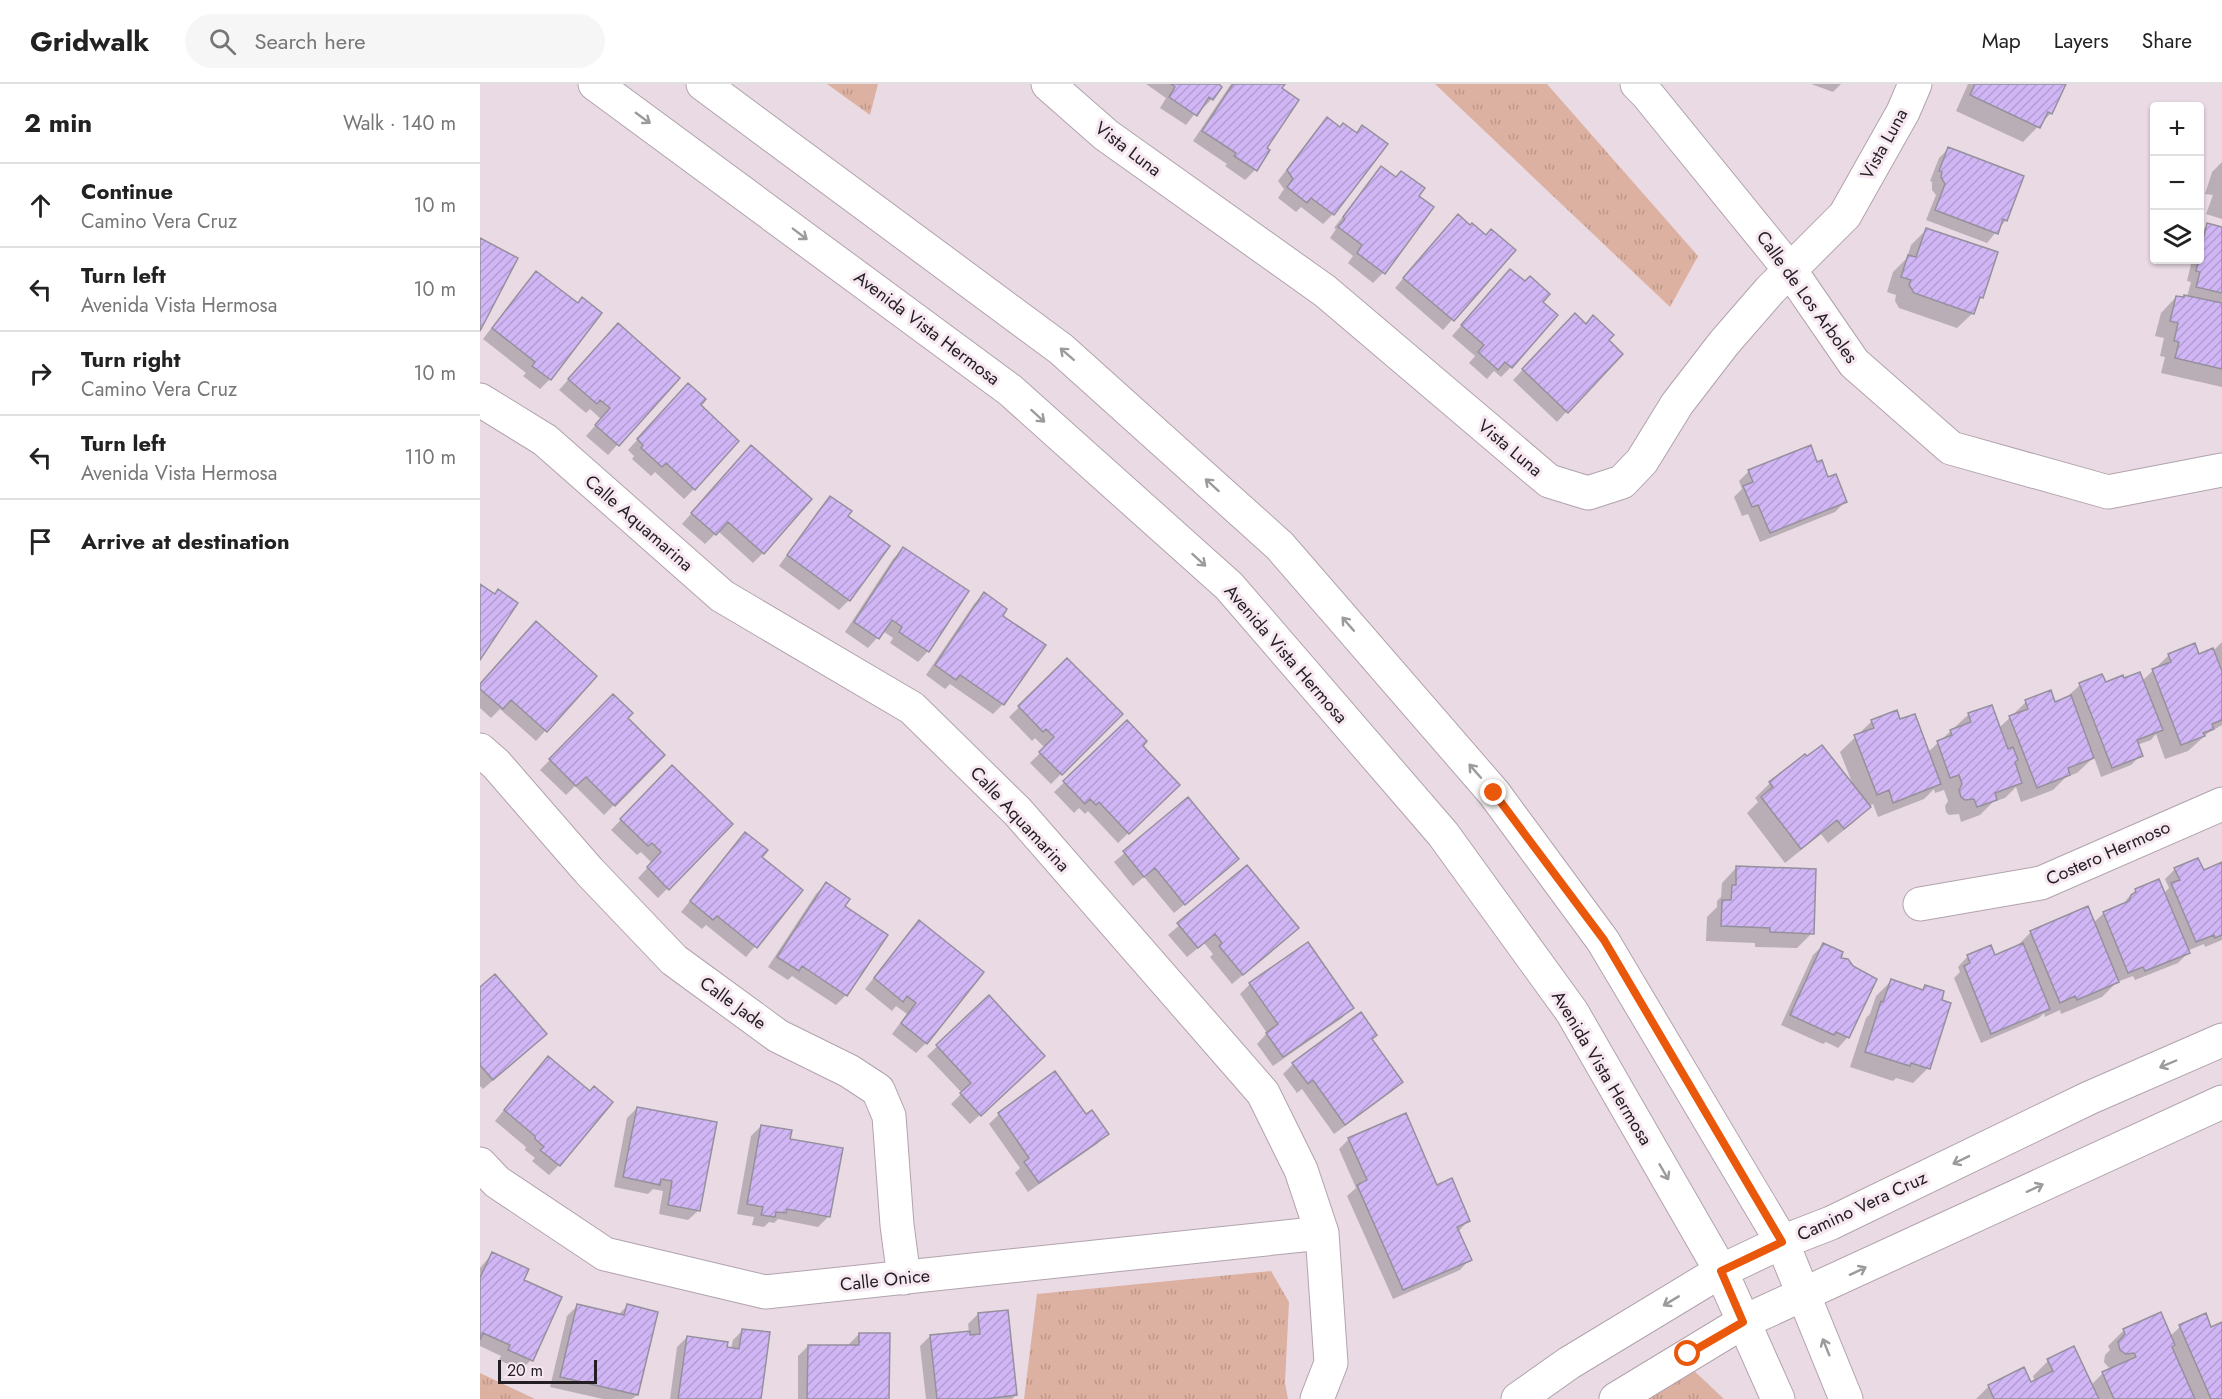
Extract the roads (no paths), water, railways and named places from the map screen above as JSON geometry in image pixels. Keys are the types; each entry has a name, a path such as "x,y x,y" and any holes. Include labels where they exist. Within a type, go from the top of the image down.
{"street":[{"name":"Avenida Vista Hermosa","path":"596,84 1010,390 1229,586 1443,834 1572,1012 1721,1271 1778,1399"},
{"path":"703,84 1061,349 1280,546 1494,793 1604,940 1782,1242 1846,1399"},
{"name":"Vista Luna","path":"1048,84 1106,135 1325,291 1549,481 1588,493 1622,482 1642,461 1677,404 1724,344 1770,290 1845,214 1903,112 1915,84"},
{"name":"Calle de Los Arboles","path":"1637,84 1790,270 1854,363 1951,448 2108,492 2222,470"},
{"name":"Calle Aquamarina","path":"480,400 545,440 722,596 912,708 1018,812 1263,1093 1301,1170 1322,1233 1331,1363 1317,1399"},
{"name":"Calle Jade","path":"480,750 496,764 589,871 674,960 778,1035 849,1071 878,1090 889,1116 897,1225 904,1278"},
{"name":"Costero Hermoso","path":"1920,904 2041,883 2222,804"},
{"name":"Camino Vera Cruz","path":"1518,1399 1569,1363 1721,1271 1782,1242 1831,1223 2089,1098 2222,1040"},
{"path":"1616,1399 1743,1322 2222,1102"},
{"name":"Calle Onice","path":"486,1182 605,1254 765,1292 1322,1233"}]}
